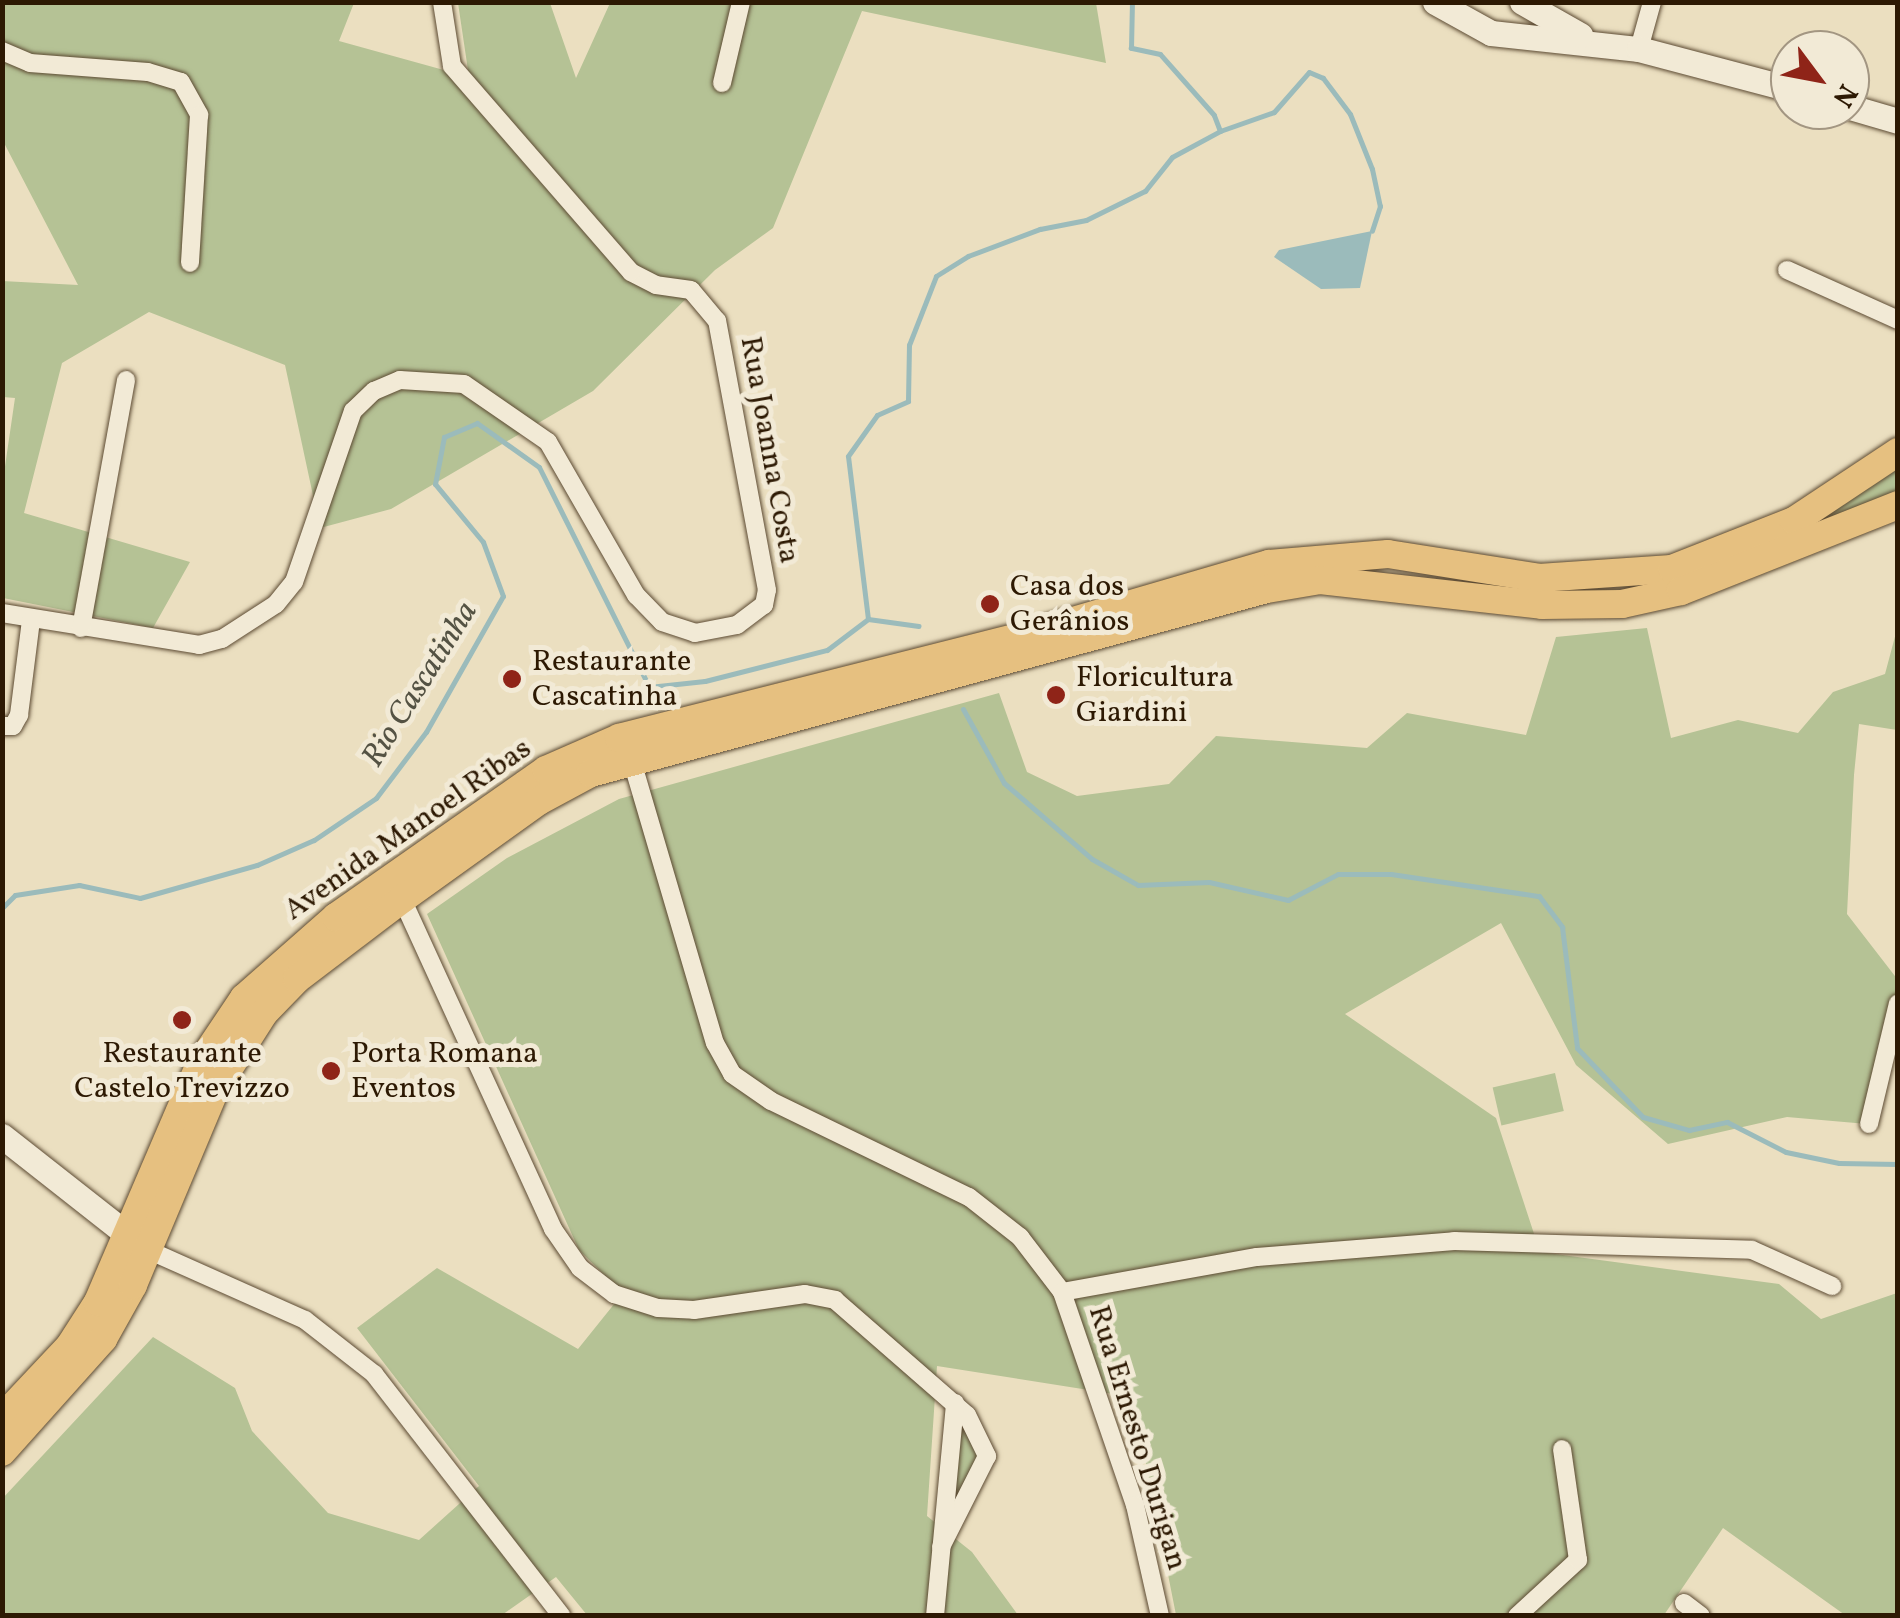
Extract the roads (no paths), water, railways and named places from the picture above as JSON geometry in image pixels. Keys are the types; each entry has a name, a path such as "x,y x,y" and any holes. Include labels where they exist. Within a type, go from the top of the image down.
{"main road":[{"path":"1435,2 1492,33 1639,49 1770,83"},
{"path":"1522,2 1594,42"},
{"path":"1870,112 1898,121"},
{"name":"Avenida Manoel Ribas","path":"2,1418 27,1394 84,1324 138,1245 215,1090 248,1033 297,978 539,801 625,748 986,670 1024,648 1269,564 1332,555 1388,554 1538,578 1672,569 1794,521 1898,452"},
{"name":"Avenida Manoel Ribas","path":"2,1452 103,1339 201,1062 244,998 308,939 429,849 546,770 994,643 1024,648 1320,580 1542,605 1622,604 1681,590 1898,505"},
{"path":"986,670 994,643"},
{"path":"402,899 400,886 429,849"},
{"path":"2,1136 138,1245"},
{"path":"2,1427 27,1394"}],"street":[{"name":"Rua Joanna Costa","path":"2,614 199,645 222,639 276,604 304,557 353,411 400,380 464,384 548,442 567,465 636,595 662,622 695,633 754,618 767,590 718,321 691,290 656,286 632,272 452,66 442,2"},
{"path":"722,83 741,2"},
{"path":"1639,49 1652,2"},
{"path":"2,51 30,64 148,72 181,82 199,116 190,263"},
{"path":"1787,270 1898,320"},
{"path":"81,628 126,380"},
{"path":"2,726 14,726 19,715 31,620"},
{"name":"Rua Ernesto Durigan","path":"625,748 715,1043 732,1074 771,1101 969,1197 1020,1236 1062,1292 1135,1505 1160,1616"},
{"path":"402,899 553,1229 580,1268 614,1294 658,1308 694,1310 820,1294 848,1309 955,1403 978,1430 987,1456 941,1547"},
{"path":"1869,1124 1898,1002"},
{"path":"1062,1292 1257,1256 1454,1242 1752,1250 1832,1286"},
{"path":"138,1245 305,1320 362,1364 562,1616"},
{"path":"935,1616 955,1403"},
{"path":"1517,1616 1578,1560 1562,1449"},
{"path":"1684,1603 1702,1616"}],"water":[{"path":"1372,231 1360,288 1321,289 1274,257 1279,250"}],"waterway":[{"path":"868,619 848,456 877,415 908,401 909,345 936,276 968,256 1040,229 1086,220 1145,191 1172,157 1220,131 1214,115 1160,54 1131,48 1132,2"},
{"path":"1220,131 1274,112 1309,72 1323,78 1350,114 1372,169 1380,206 1372,231"},
{"name":"Rio Cascatinha","path":"2,908 15,895 79,885 140,898 257,865 314,840 376,798 426,732 503,596 483,542 435,484 444,437 477,423 539,467 649,687 705,681 827,650 868,619 919,626"},
{"name":"Rio Cascatinha","path":"963,709 1004,783 1092,859 1138,885 1209,882 1288,900 1338,874 1391,874 1539,896 1562,927 1577,1048 1643,1117 1689,1130 1727,1122 1786,1152 1839,1163 1898,1164"}],"place":[{"name":"Casa dos Gerânios","path":"990,604"},
{"name":"Restaurante Cascatinha","path":"512,679"},
{"name":"Floricultura Giardini","path":"1056,695"},
{"name":"Restaurante Castelo Trevizzo","path":"182,1020"},
{"name":"Porta Romana Eventos","path":"331,1071"}]}
